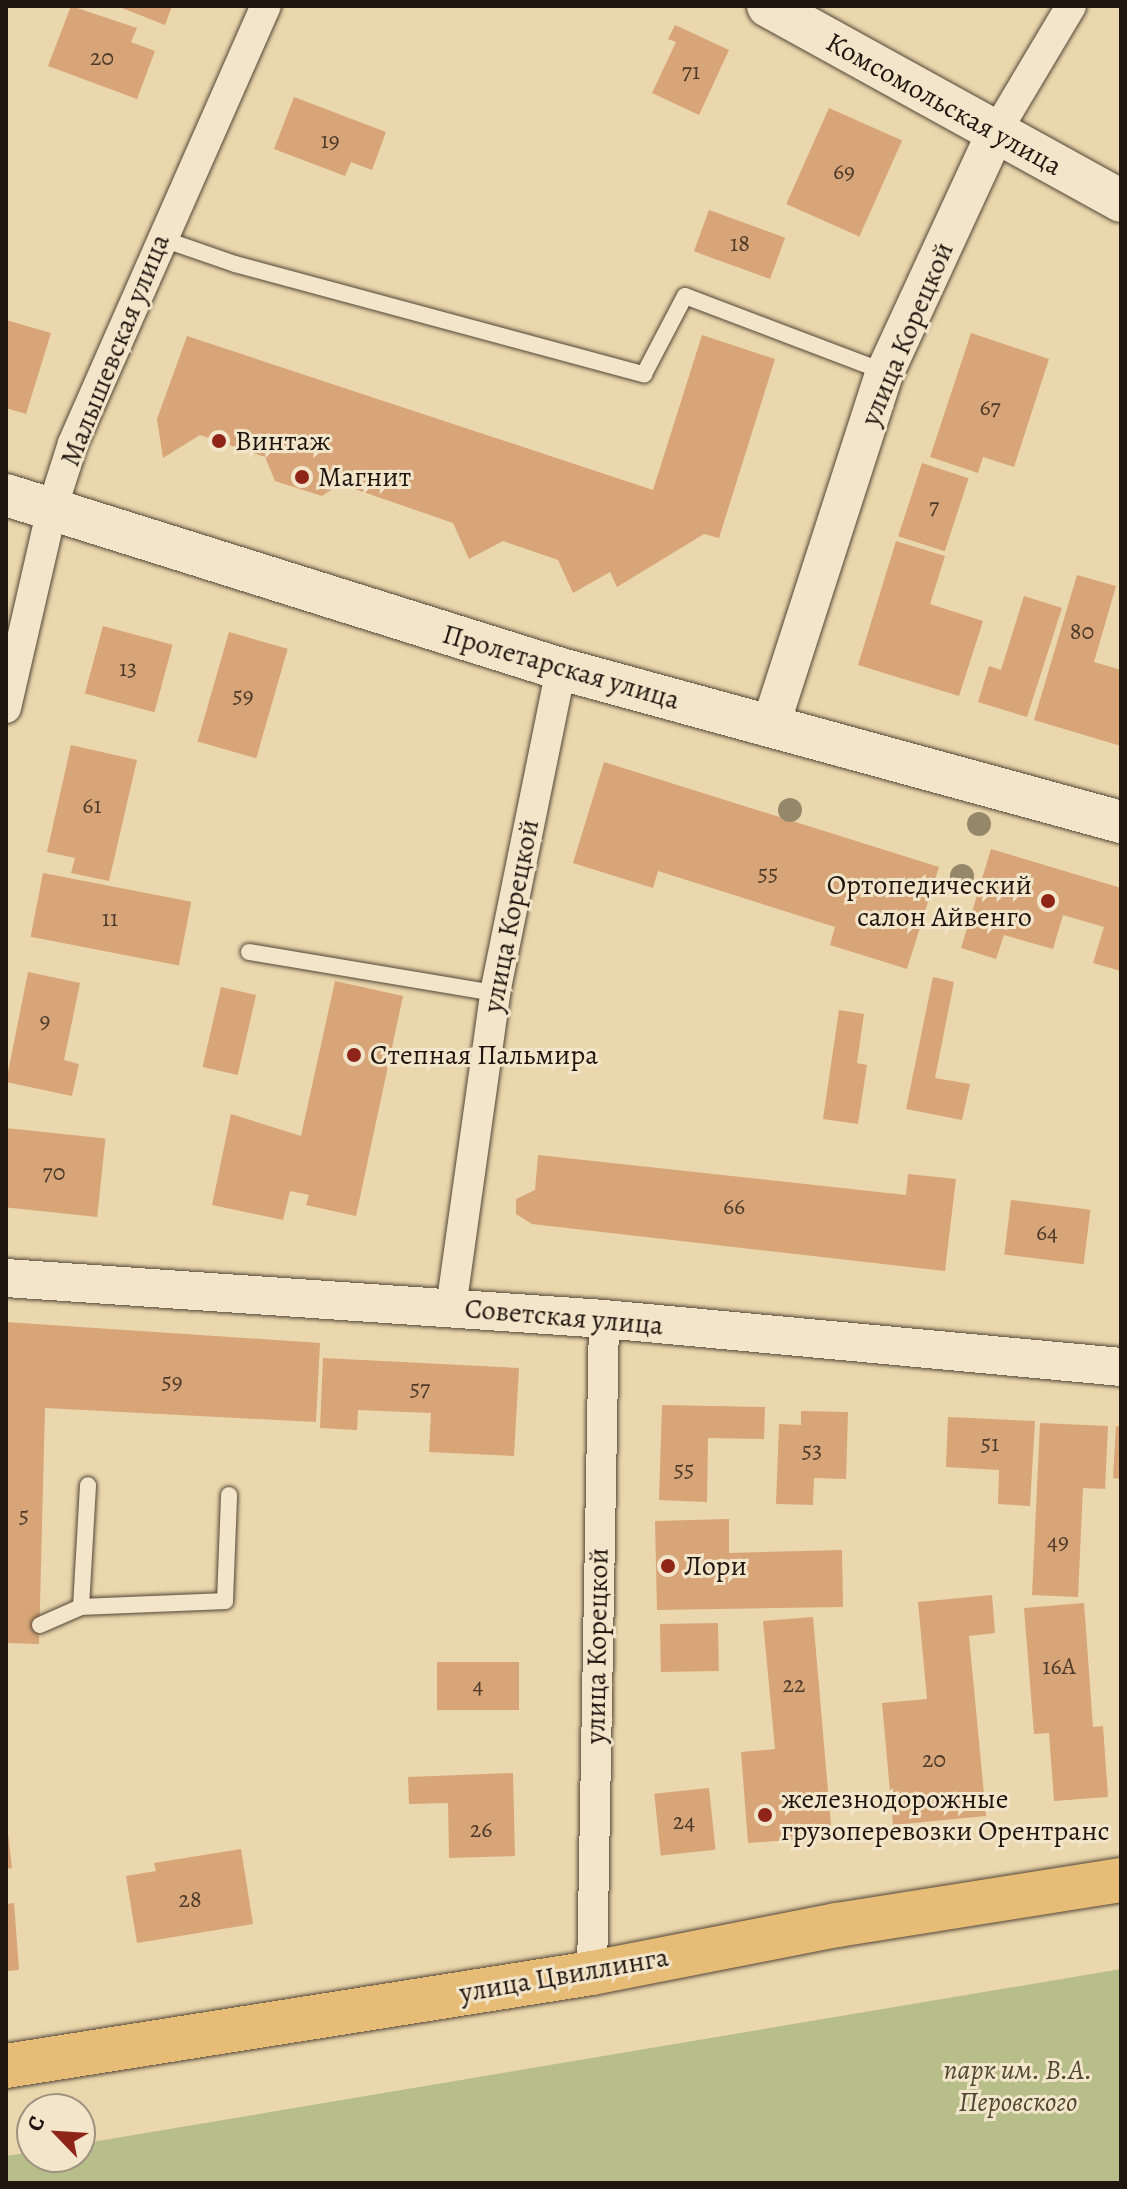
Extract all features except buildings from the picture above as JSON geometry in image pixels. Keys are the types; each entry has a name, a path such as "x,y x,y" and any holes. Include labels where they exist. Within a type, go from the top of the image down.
{"main road":[{"name":"Комсомольская улица","path":"768,6 1121,201"},
{"name":"Пролетарская улица","path":"6,495 561,669 1121,822"},
{"name":"улица Цвиллинга","path":"6,2066 592,1973 837,1925 1121,1880"}],"street":[{"name":"Малышевская улица","path":"6,708 52,509 73,443 160,238 266,6"},
{"name":"улица Корецкой","path":"770,727 885,372 996,132 1071,6"},
{"name":"улица Корецкой","path":"451,1308 495,993 561,669"},
{"name":"Советская улица","path":"6,1278 604,1319 1121,1367"},
{"name":"улица Корецкой","path":"592,1973 604,1319"}],"lane":[{"path":"160,238 235,264 644,374 685,296 885,372"},
{"path":"249,952 495,993"},
{"path":"81,1607 88,1485"},
{"path":"40,1625 81,1607 225,1601 229,1495"}],"green space":[{"name":"парк им. В.А. Перовского","path":"1121,1969 1121,2183 6,2183 6,2156 16,2154 16,2173 96,2173 96,2141"}],"place":[{"name":"Винтаж","path":"219,441"},
{"name":"Магнит","path":"302,477"},
{"name":"Ортопедический салон Айвенго","path":"1048,901"},
{"name":"Степная Пальмира","path":"354,1055"},
{"name":"Лори","path":"668,1566"},
{"name":"железнодорожные грузоперевозки Орентранс","path":"765,1815"}]}
